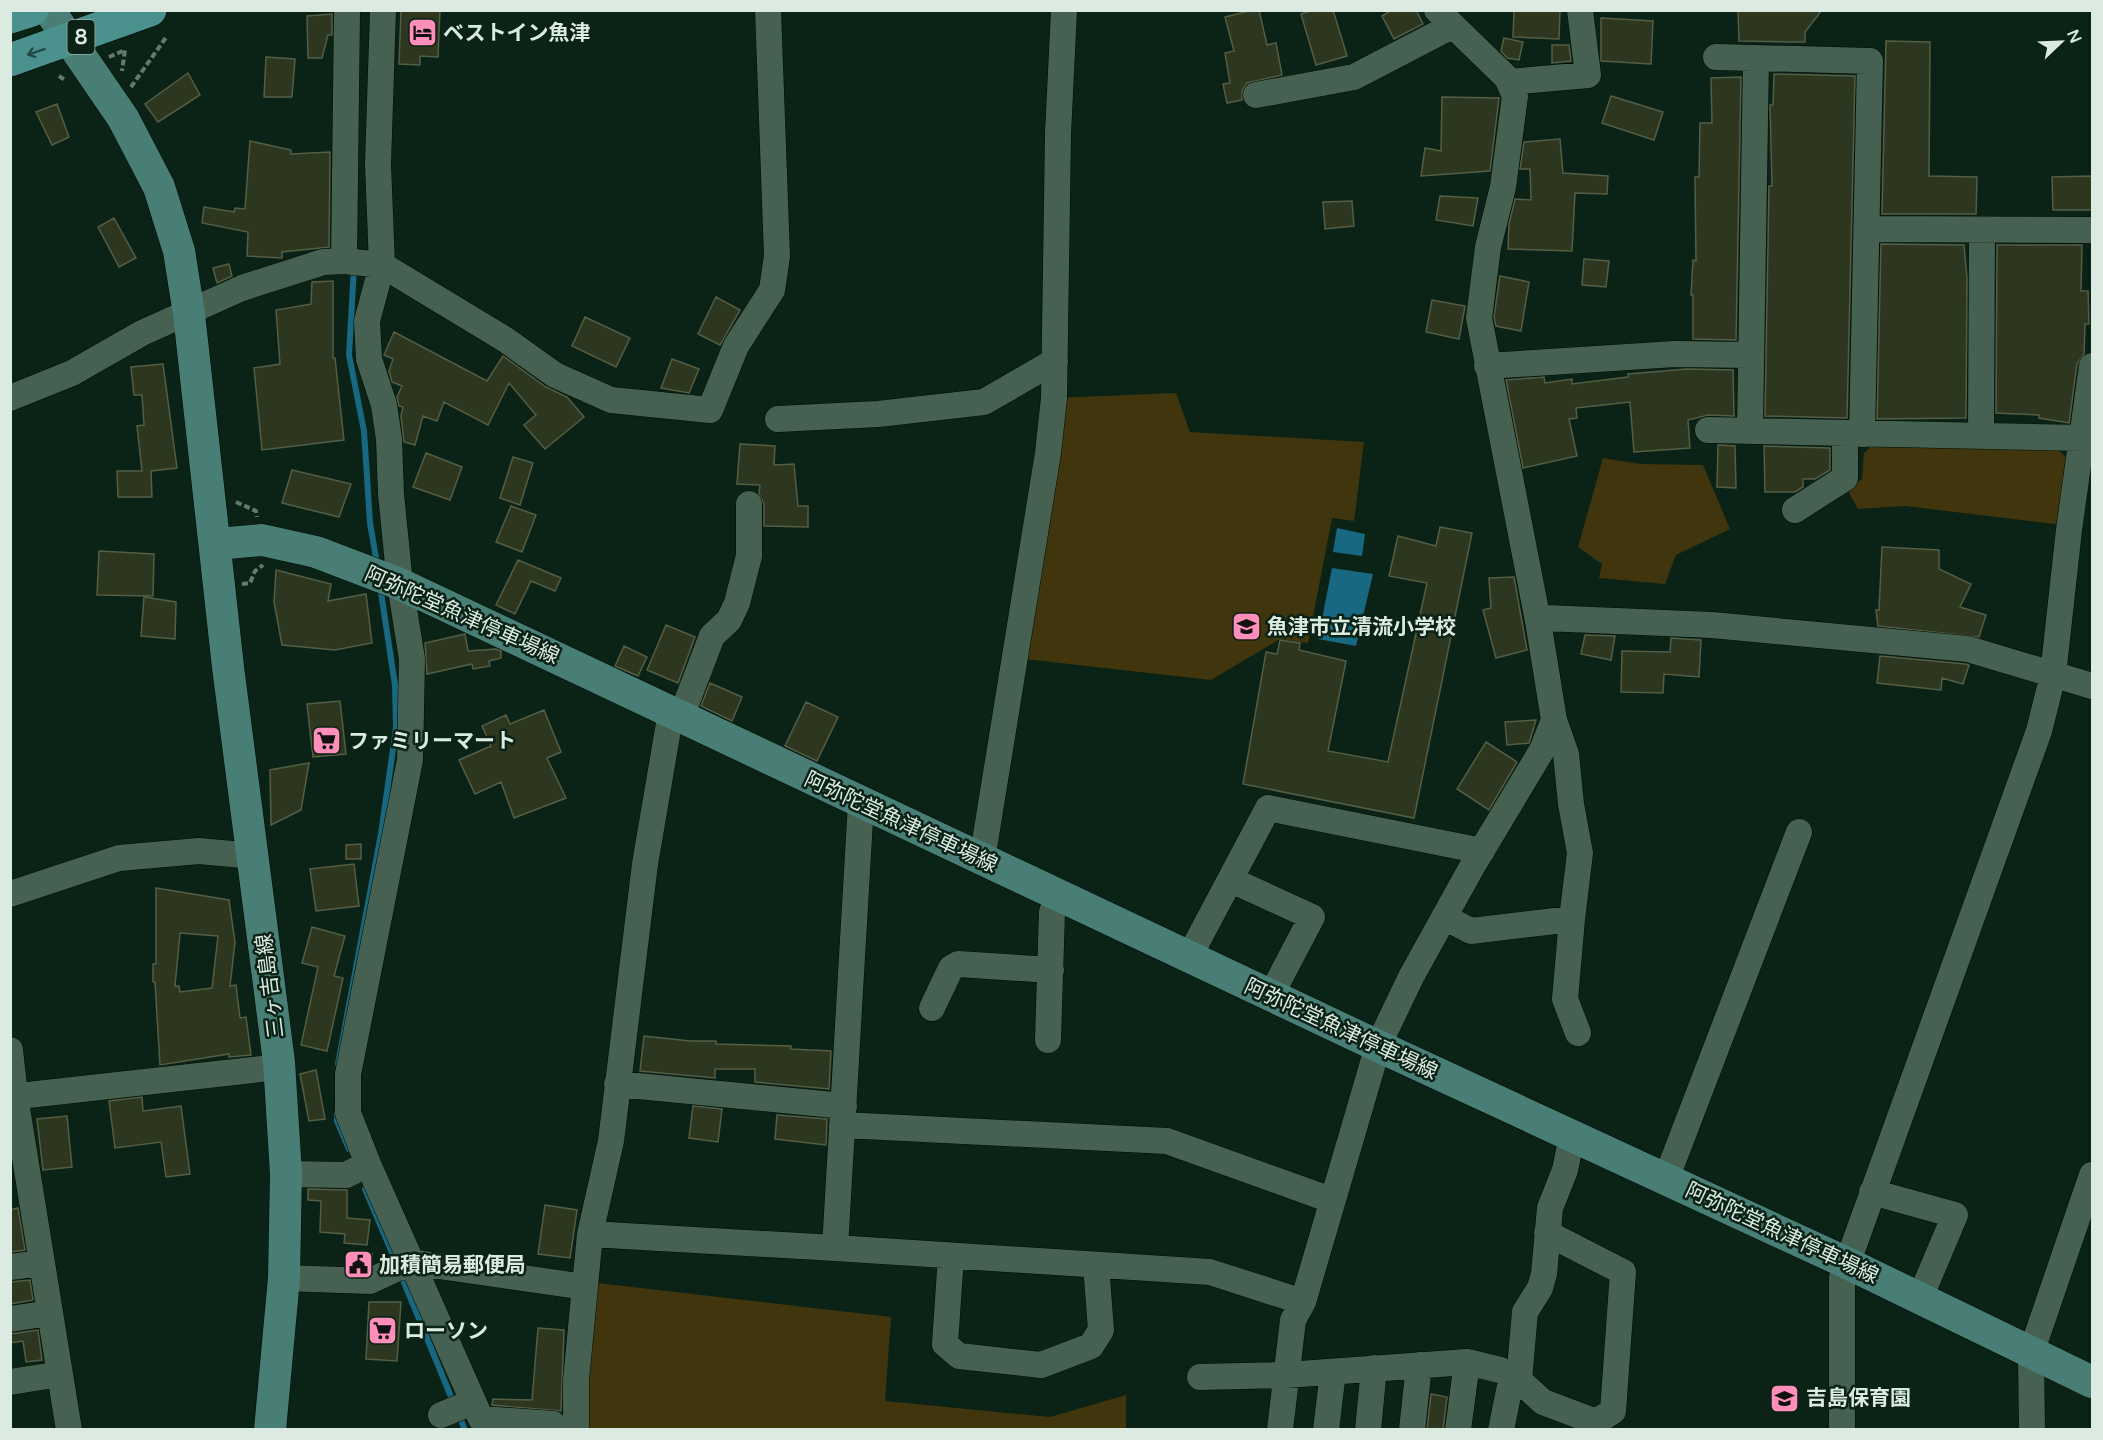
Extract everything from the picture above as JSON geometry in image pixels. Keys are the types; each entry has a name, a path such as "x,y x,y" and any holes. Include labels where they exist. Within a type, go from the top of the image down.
{"highway":[{"path":"10,17 32,10"},
{"name":"8","path":"10,60 69,41 159,23"}],"main road":[{"path":"49,10 123,118 159,187 179,251 189,314 216,544"},
{"name":"阿弥陀堂魚津停車場線","path":"216,544 262,540 315,552 400,584 1270,996 1847,1263 2092,1382"},
{"name":"三ヶ吉島線","path":"216,544 228,667 254,856 279,1067 286,1174 284,1278 270,1430"}],"street":[{"path":"344,261 347,10"},
{"path":"382,10 378,164 382,265 367,321 369,359 384,405 400,584 412,659 410,760 348,1074 348,1113 368,1164 400,1267 481,1419 564,1427 576,1380 590,1234 611,1141 645,864 676,714 712,636 729,620 736,603 749,556 749,504"},
{"path":"10,398 72,374 142,333 189,314 242,288 323,262 344,261 382,265 506,340 555,375 611,400 710,410 736,346 772,290 777,256 768,10"},
{"path":"982,860 1048,453 1054,398 1058,134 1064,10"},
{"path":"1509,82 1588,75 1581,10"},
{"path":"1257,95 1354,77 1444,18 1509,82 1515,96 1503,187 1488,248 1479,318 1538,621 1554,720 1566,754 1571,804 1580,853 1565,999 1578,1033"},
{"path":"1716,57 1870,61 1868,229 1854,433 1845,478 1795,510"},
{"path":"1750,429 1756,58"},
{"path":"1868,229 2092,230"},
{"path":"1981,436 1982,231"},
{"path":"1487,366 1675,354 1751,355"},
{"path":"778,419 878,414 984,402 1055,361"},
{"path":"1842,1430 1842,1278 2039,731 2053,675 2092,366"},
{"path":"1708,430 1750,429 2082,438"},
{"path":"1538,621 1545,618 1712,625 1968,649 2092,686"},
{"path":"1280,1430 1293,1320 1303,1302 1331,1200 1378,1046 1444,917 1542,750 1554,720"},
{"path":"835,1248 861,803"},
{"path":"1189,957 1268,808 1482,851"},
{"path":"1666,1179 1799,832"},
{"path":"10,894 119,858 199,851 254,856"},
{"path":"1240,884 1312,917 1270,996"},
{"path":"1048,1040 1052,912 1059,896"},
{"path":"1444,917 1471,931 1572,919"},
{"path":"932,1008 951,968 958,964 1051,970"},
{"path":"10,1050 13,1097 69,1430"},
{"path":"13,1097 279,1067"},
{"path":"617,1084 843,1116 1167,1141 1331,1200"},
{"path":"1501,1430 1515,1378 1526,1312 1540,1288 1544,1274 1550,1208 1565,1170 1572,1136"},
{"path":"286,1174 346,1175 368,1164"},
{"path":"2032,1430 2031,1353 2043,1312 2092,1175"},
{"path":"1872,1192 1955,1215 1920,1298"},
{"path":"1200,1377 1286,1375 1467,1362 1500,1370 1515,1378 1565,1420 1598,1426 1613,1411 1623,1272 1546,1233"},
{"path":"590,1234 1210,1272 1303,1302"},
{"path":"951,1256 945,1344 959,1356 1041,1365 1091,1346 1101,1330 1096,1265"},
{"path":"10,1267 42,1263"},
{"path":"284,1278 370,1281 400,1267 585,1287"},
{"path":"10,1319 50,1313"},
{"path":"1458,1430 1467,1362"},
{"path":"1412,1430 1419,1365"},
{"path":"1368,1430 1374,1368"},
{"path":"1326,1430 1333,1371"},
{"path":"10,1382 60,1374"},
{"path":"441,1415 473,1402"}],"path":[{"path":"134,81 159,23"}],"shaded area":[{"path":"1176,393 1190,432 1364,442 1354,521 1332,518 1308,643 1280,639 1211,680 1015,658 1054,398"},
{"path":"1875,443 2058,450 2068,459 2056,524 1905,506 1858,509 1847,489 1862,479 1864,453"},
{"path":"1603,458 1641,464 1703,465 1730,529 1676,555 1665,584 1599,578 1602,564 1578,547"},
{"path":"598,1283 891,1317 885,1401 1050,1417 1126,1395 1126,1429 583,1430"}],"water":[{"path":"1337,528 1365,534 1362,556 1333,552"},
{"path":"1332,568 1373,574 1356,646 1318,639"}],"building":[{"path":"401,10 440,10 438,57 420,56 420,65 399,64"},
{"path":"1259,10 1267,45 1276,43 1282,75 1247,83 1242,91 1242,100 1227,103 1223,84 1230,83 1225,53 1234,51 1225,17"},
{"path":"1313,10 1333,10 1347,56 1316,65 1301,14"},
{"path":"1392,10 1416,10 1423,24 1394,39 1382,16"},
{"path":"1514,10 1560,10 1559,39 1513,37"},
{"path":"1738,10 1822,10 1805,32 1805,42 1788,42 1739,41"},
{"path":"332,14 332,35 328,35 322,58 308,58 307,16"},
{"path":"1601,18 1653,21 1651,64 1601,61"},
{"path":"1504,38 1523,42 1519,60 1507,58 1501,51"},
{"path":"1886,41 1930,42 1929,176 1977,177 1976,214 1882,214"},
{"path":"1552,45 1569,45 1571,61 1552,63"},
{"path":"266,57 295,59 292,97 264,97"},
{"path":"188,73 200,95 158,122 145,104"},
{"path":"1774,74 1855,76 1847,418 1765,416 1769,186 1772,186 1770,105 1773,105"},
{"path":"1741,77 1736,340 1693,339 1693,295 1691,295 1693,260 1696,261 1695,177 1699,177 1700,123 1712,123 1711,78"},
{"path":"1611,96 1663,112 1654,140 1602,123"},
{"path":"1442,97 1499,98 1490,171 1421,176 1425,148 1441,151"},
{"path":"57,104 69,137 52,145 36,112"},
{"path":"1560,139 1563,173 1608,176 1607,194 1575,193 1572,251 1508,249 1509,224 1515,199 1531,200 1530,169 1520,169 1524,142"},
{"path":"250,141 291,150 291,154 330,152 329,247 282,252 282,258 247,256 248,232 202,223 204,207 234,212 235,208 245,209"},
{"path":"2092,176 2092,210 2053,210 2052,177"},
{"path":"1440,196 1478,198 1473,226 1436,220"},
{"path":"1352,201 1354,226 1325,229 1323,202"},
{"path":"114,218 136,258 119,267 98,227"},
{"path":"1881,244 1964,245 1967,278 1966,418 1877,419"},
{"path":"1997,245 2082,245 2081,291 2088,291 2089,324 2085,324 2084,354 2077,364 2069,423 2039,418 2039,415 1996,413"},
{"path":"1584,259 1609,261 1606,287 1582,285"},
{"path":"229,264 232,276 217,283 213,268"},
{"path":"1500,276 1529,282 1521,331 1496,326 1494,317"},
{"path":"333,281 333,358 335,358 344,440 262,450 254,368 280,364 276,310 311,304 312,282"},
{"path":"716,297 740,310 720,345 698,334"},
{"path":"1432,300 1465,306 1459,339 1426,332"},
{"path":"585,317 630,338 616,367 572,346"},
{"path":"394,332 487,381 503,356 546,387 567,397 584,417 545,449 524,425 536,415 509,383 488,425 444,402 437,421 423,416 415,445 404,442 401,416 403,407 399,406 397,397 402,386 392,382 389,371 393,359 384,355"},
{"path":"672,359 699,369 689,393 661,388"},
{"path":"163,364 177,468 151,471 152,497 118,497 117,471 142,471 137,426 144,425 142,395 134,395 131,367"},
{"path":"1687,369 1733,370 1734,416 1708,415 1688,420 1690,448 1634,452 1630,402 1576,408 1577,418 1569,419 1577,456 1523,468 1506,380 1544,377 1545,383 1572,379 1572,384 1628,377 1628,374"},
{"path":"740,444 775,446 774,465 794,464 798,506 808,506 808,527 764,526 764,504 759,494 760,485 737,484"},
{"path":"1718,445 1735,446 1736,488 1717,487"},
{"path":"1764,446 1830,448 1830,470 1815,479 1803,479 1803,487 1795,492 1765,492"},
{"path":"426,453 462,467 450,500 413,487"},
{"path":"513,457 533,463 520,505 500,498"},
{"path":"292,470 351,484 339,517 282,503"},
{"path":"511,506 536,515 522,552 496,542"},
{"path":"1440,527 1472,533 1414,818 1243,784 1266,652 1277,654 1280,640 1300,643 1299,650 1346,661 1328,751 1388,762 1427,583 1389,576 1398,536 1436,546"},
{"path":"1882,547 1939,550 1939,569 1971,584 1960,607 1986,615 1979,637 1878,626 1876,610 1879,610"},
{"path":"99,551 154,554 153,596 97,595"},
{"path":"518,560 561,578 555,591 531,581 515,614 496,605"},
{"path":"276,570 331,584 328,601 366,594 372,643 335,650 282,645 274,602"},
{"path":"1514,577 1527,650 1496,658 1483,610 1491,608 1489,578"},
{"path":"144,597 176,602 175,639 141,636"},
{"path":"666,625 695,637 678,683 647,670"},
{"path":"465,634 468,651 496,649 501,651 501,658 489,661 490,666 473,669 472,664 427,674 425,643"},
{"path":"1585,635 1615,636 1611,660 1581,654"},
{"path":"1671,638 1701,640 1699,677 1664,674 1663,693 1621,692 1622,651 1670,652"},
{"path":"624,646 647,657 638,676 615,666"},
{"path":"1880,656 1969,665 1963,684 1942,678 1941,690 1877,683"},
{"path":"710,683 742,697 732,721 701,706"},
{"path":"340,701 346,754 313,757 307,704"},
{"path":"806,702 838,717 817,761 785,746"},
{"path":"544,710 561,752 547,758 566,798 514,818 501,782 475,794 459,760 491,746 482,726 506,715 510,724"},
{"path":"1536,720 1529,743 1507,745 1505,722"},
{"path":"1486,742 1517,762 1489,810 1457,789"},
{"path":"309,763 301,810 271,825 270,770"},
{"path":"361,844 361,859 346,859 346,845"},
{"path":"354,864 359,906 316,911 310,869"},
{"path":"156,888 229,900 235,942 230,986 236,985 240,1018 246,1017 251,1055 229,1057 229,1054 160,1065 155,982 153,982 153,964 156,964","holes":["180,933 218,936 212,988 180,992 179,986 175,986"]},
{"path":"312,927 345,936 334,976 343,978 327,1051 301,1045 318,967 302,963"},
{"path":"644,1036 690,1041 716,1041 716,1044 791,1046 791,1049 831,1051 829,1089 755,1082 755,1069 715,1069 715,1078 640,1071"},
{"path":"316,1070 325,1119 309,1121 300,1074"},
{"path":"142,1097 143,1111 181,1106 190,1174 166,1177 161,1142 115,1148 109,1101"},
{"path":"693,1106 722,1109 718,1142 689,1138"},
{"path":"777,1115 827,1119 826,1145 775,1139"},
{"path":"67,1116 72,1167 43,1170 37,1119"},
{"path":"308,1189 347,1190 347,1218 370,1220 367,1245 344,1243 345,1234 320,1232 321,1201 308,1200"},
{"path":"545,1205 577,1210 570,1258 538,1254"},
{"path":"18,1208 25,1250 10,1252 10,1210"},
{"path":"354,1252 372,1254 371,1264 353,1265"},
{"path":"30,1280 33,1300 10,1304 10,1282"},
{"name":"ローソン","path":"369,1302 401,1302 397,1361 366,1359"},
{"path":"538,1328 564,1330 561,1411 492,1405 493,1399 532,1400"},
{"path":"38,1330 42,1360 26,1362 23,1341 10,1343 10,1334"},
{"path":"1431,1394 1447,1397 1443,1430 1427,1430"}],"waterway":[{"path":"354,267 349,355 364,431 370,523 377,564"},
{"path":"338,1064 381,834 396,728 395,685 380,586"},
{"path":"337,1113 337,1121 349,1149"},
{"path":"365,1189 396,1262"},
{"path":"401,1275 454,1404"},
{"path":"458,1413 465,1430"}],"place":[{"name":"ベストイン魚津","path":"422,33"},
{"name":"魚津市立清流小学校","path":"1246,627"},
{"name":"ファミリーマート","path":"327,741"},
{"name":"加積簡易郵便局","path":"358,1265"},
{"name":"ローソン","path":"383,1331"},
{"name":"吉島保育園","path":"1785,1398"}]}
